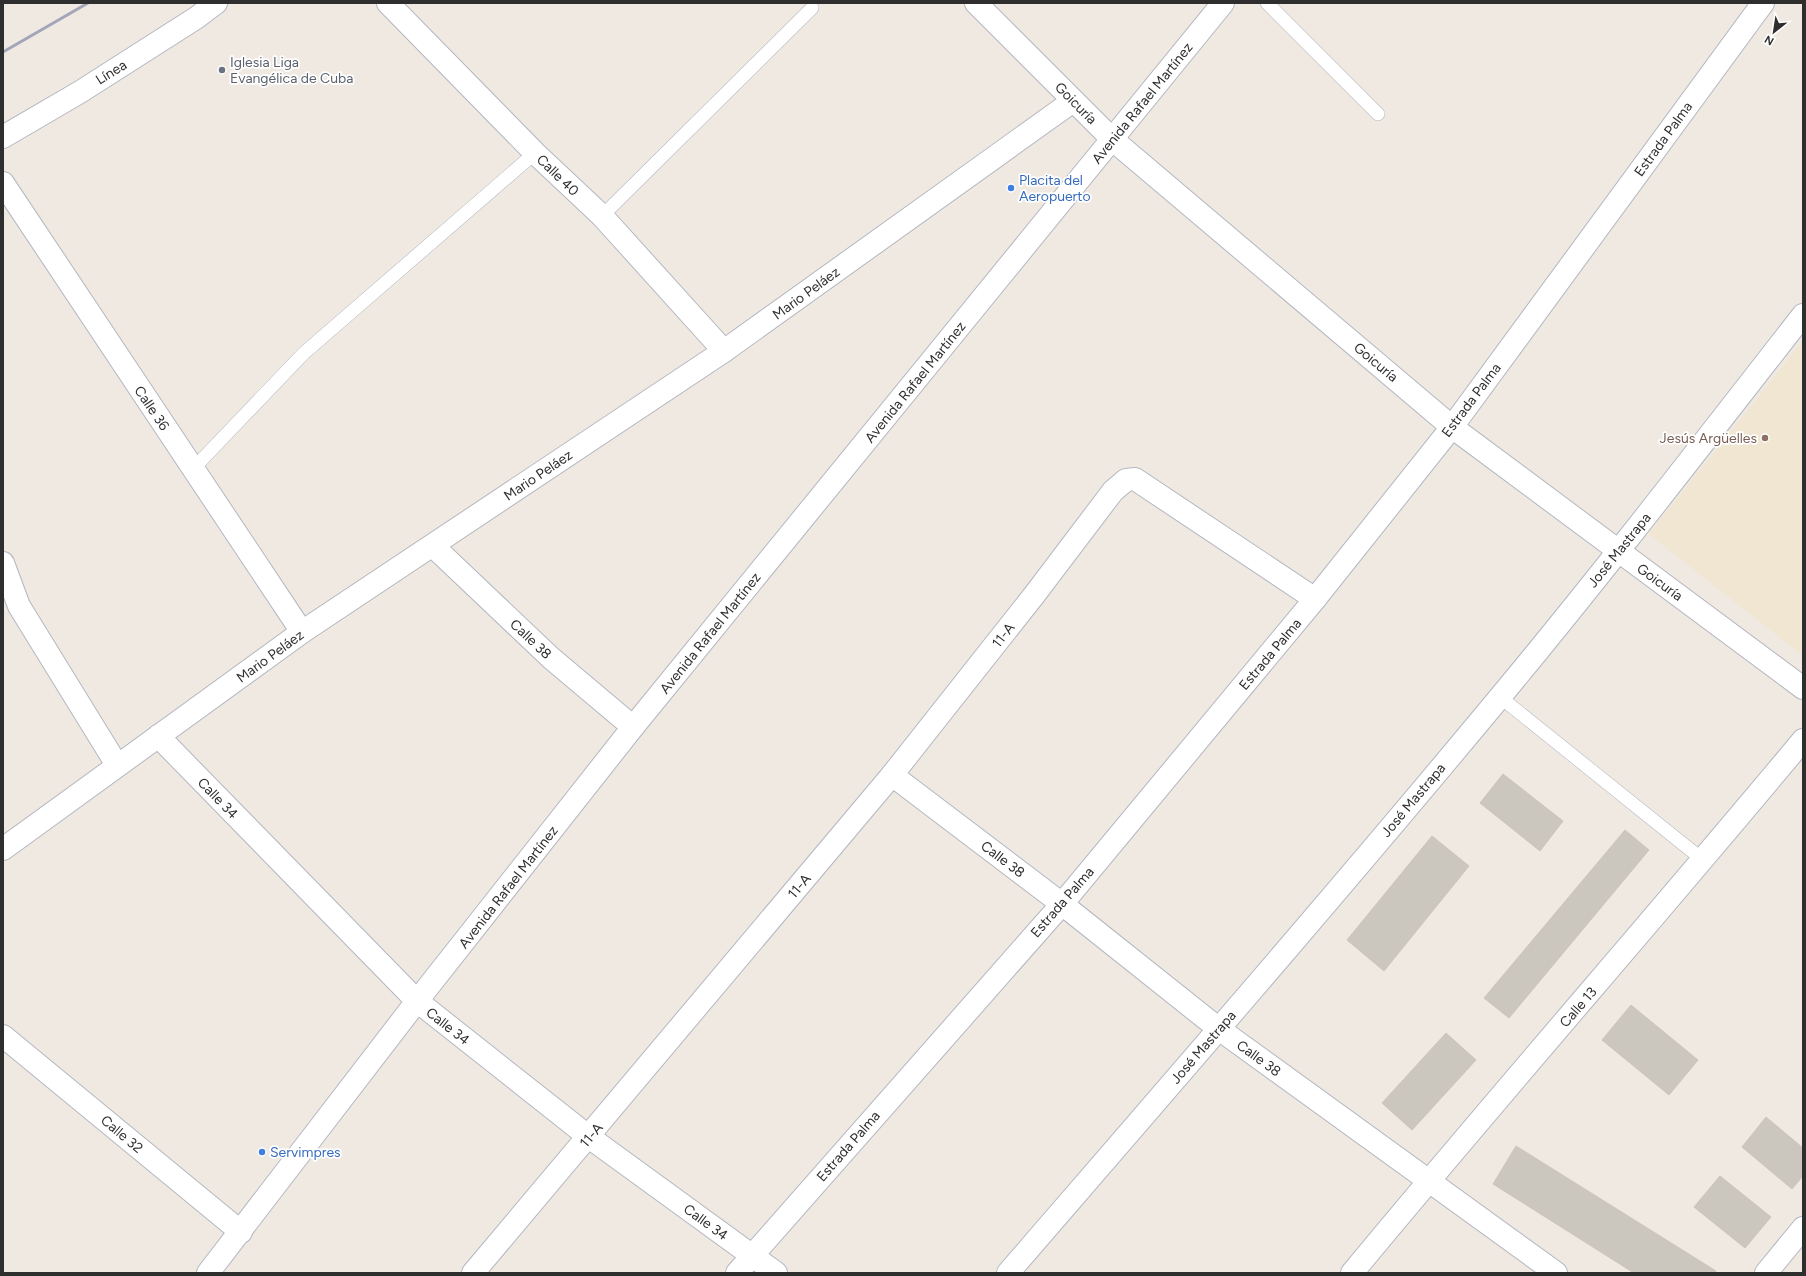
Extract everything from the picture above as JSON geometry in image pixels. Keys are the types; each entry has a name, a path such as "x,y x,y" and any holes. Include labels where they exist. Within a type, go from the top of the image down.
{"street":[{"name":"Línea","path":"3,137 80,92 196,18 216,3"},
{"name":"Calle 40","path":"388,3 535,153 602,216 724,352"},
{"name":"Goicuría","path":"976,3 1113,140 1452,427 1803,688"},
{"name":"Avenida Rafael Martínez","path":"208,1273 417,1001 634,727 1223,3"},
{"name":"Estrada Palma","path":"738,1273 752,1255 1062,904 1315,599 1452,427 1763,3"},
{"name":"Mario Peláez","path":"3,848 302,632 724,352 1073,101"},
{"name":"Calle 36","path":"3,183 302,632"},
{"name":"José Mastrapa","path":"1008,1273 1219,1029 1500,697 1618,551 1803,315"},
{"name":"11-A","path":"474,1273 892,775 1035,594 1113,491 1126,480 1135,479 1315,599"},
{"name":"Calle 38","path":"433,546 551,658 634,727"},
{"path":"3,563 11,609 117,765"},
{"name":"Calle 34","path":"158,736 417,1001 589,1137 776,1273"},
{"name":"Calle 13","path":"1352,1273 1428,1181 1703,860 1803,740"},
{"name":"Calle 38","path":"892,775 1062,904 1219,1029 1556,1273"},
{"name":"Calle 32","path":"3,1036 241,1232"},
{"path":"1766,1273 1803,1228"}],"lane":[{"path":"1267,3 1378,114"},
{"path":"602,216 812,8"},
{"path":"193,469 304,353 535,153"},
{"path":"1500,697 1703,860"}],"shaded area":[{"name":"Jesús Argüelles","path":"1803,341 1803,656 1649,534"}],"building":[{"path":"1503,774 1563,821 1540,851 1480,803"},
{"path":"1625,830 1649,850 1509,1018 1484,998"},
{"path":"1432,836 1469,866 1384,971 1347,940"},
{"path":"1631,1005 1698,1060 1669,1095 1602,1040"},
{"path":"1446,1033 1476,1060 1412,1130 1382,1103"},
{"path":"1766,1117 1803,1148 1803,1176 1792,1189 1742,1147"},
{"path":"1516,1146 1716,1271 1715,1273 1634,1273 1493,1184"},
{"path":"1720,1176 1771,1217 1745,1248 1694,1207"}],"railway":[{"path":"3,52 88,3"}],"place":[{"name":"Iglesia Liga Evangélica de Cuba","path":"222,70"},
{"name":"Placita del Aeropuerto","path":"1011,188"},
{"name":"Jesús Argüelles","path":"1765,438"},
{"name":"Servimpres","path":"262,1152"}]}
